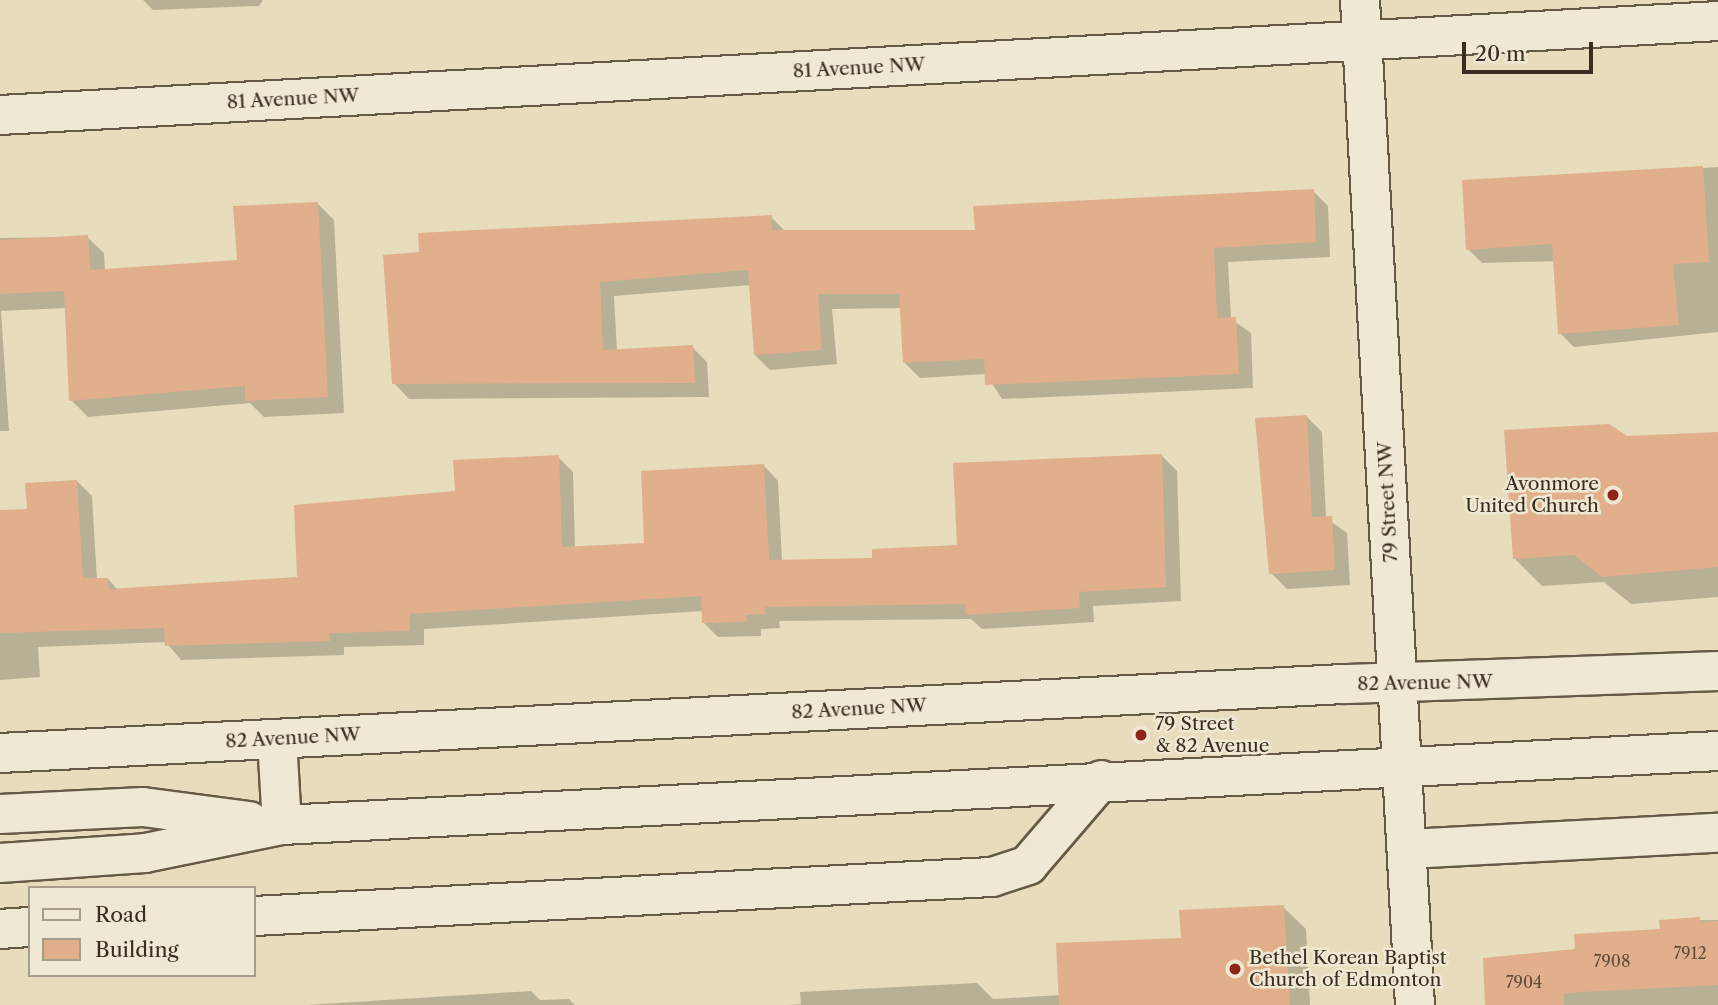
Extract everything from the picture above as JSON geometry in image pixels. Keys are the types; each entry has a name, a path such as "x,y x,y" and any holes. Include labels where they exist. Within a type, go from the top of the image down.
{"street":[{"name":"79 Street NW","path":"1360,0 1415,1005"},
{"name":"81 Avenue NW","path":"0,115 1718,21"},
{"name":"82 Avenue NW","path":"0,753 1345,684 1398,686 1718,671"},
{"path":"277,739 282,825"},
{"path":"0,863 145,853 282,825 1101,780 1718,751"},
{"path":"256,916 992,877 1028,865 1101,780"},
{"path":"0,814 143,807 282,825"},
{"path":"1408,849 1718,833"},
{"path":"0,929 28,928"}],"building":[{"path":"1703,166 1709,262 1673,264 1679,325 1558,334 1552,244 1466,250 1462,180"},
{"path":"1314,189 1316,242 1214,248 1217,318 1236,317 1239,374 985,385 984,359 903,363 899,294 818,294 822,350 754,355 748,270 600,282 603,350 693,345 695,383 392,384 383,255 419,252 418,233 772,215 772,230 975,230 973,206"},
{"path":"318,202 328,397 245,401 245,386 69,401 64,291 0,294 0,240 88,235 90,270 237,260 233,206"},
{"path":"1307,415 1312,517 1332,516 1335,570 1269,574 1255,418"},
{"name":"Avonmore United Church","path":"1609,424 1627,436 1718,432 1718,567 1602,577 1574,555 1513,559 1504,430"},
{"path":"1162,454 1166,587 1079,592 1080,608 966,615 965,604 765,607 766,614 746,615 747,622 702,623 701,596 410,614 410,631 329,633 330,641 165,646 164,628 0,633 0,510 27,509 25,483 77,480 83,578 108,578 109,589 297,577 294,505 455,491 453,460 559,455 562,547 644,543 641,471 764,464 769,560 872,558 872,549 957,545 953,463"},
{"path":"1284,905 1290,1005 1059,1005 1056,943 1181,938 1179,910"},
{"path":"1700,917 1700,922 1718,921 1718,985 1564,993 1564,1005 1485,1005 1483,958 1575,949 1574,934 1660,929 1659,920"}],"place":[{"name":"Avonmore United Church","path":"1613,495"},
{"name":"79 Street & 82 Avenue","path":"1141,735"},
{"name":"Bethel Korean Baptist Church of Edmonton","path":"1235,969"}]}
